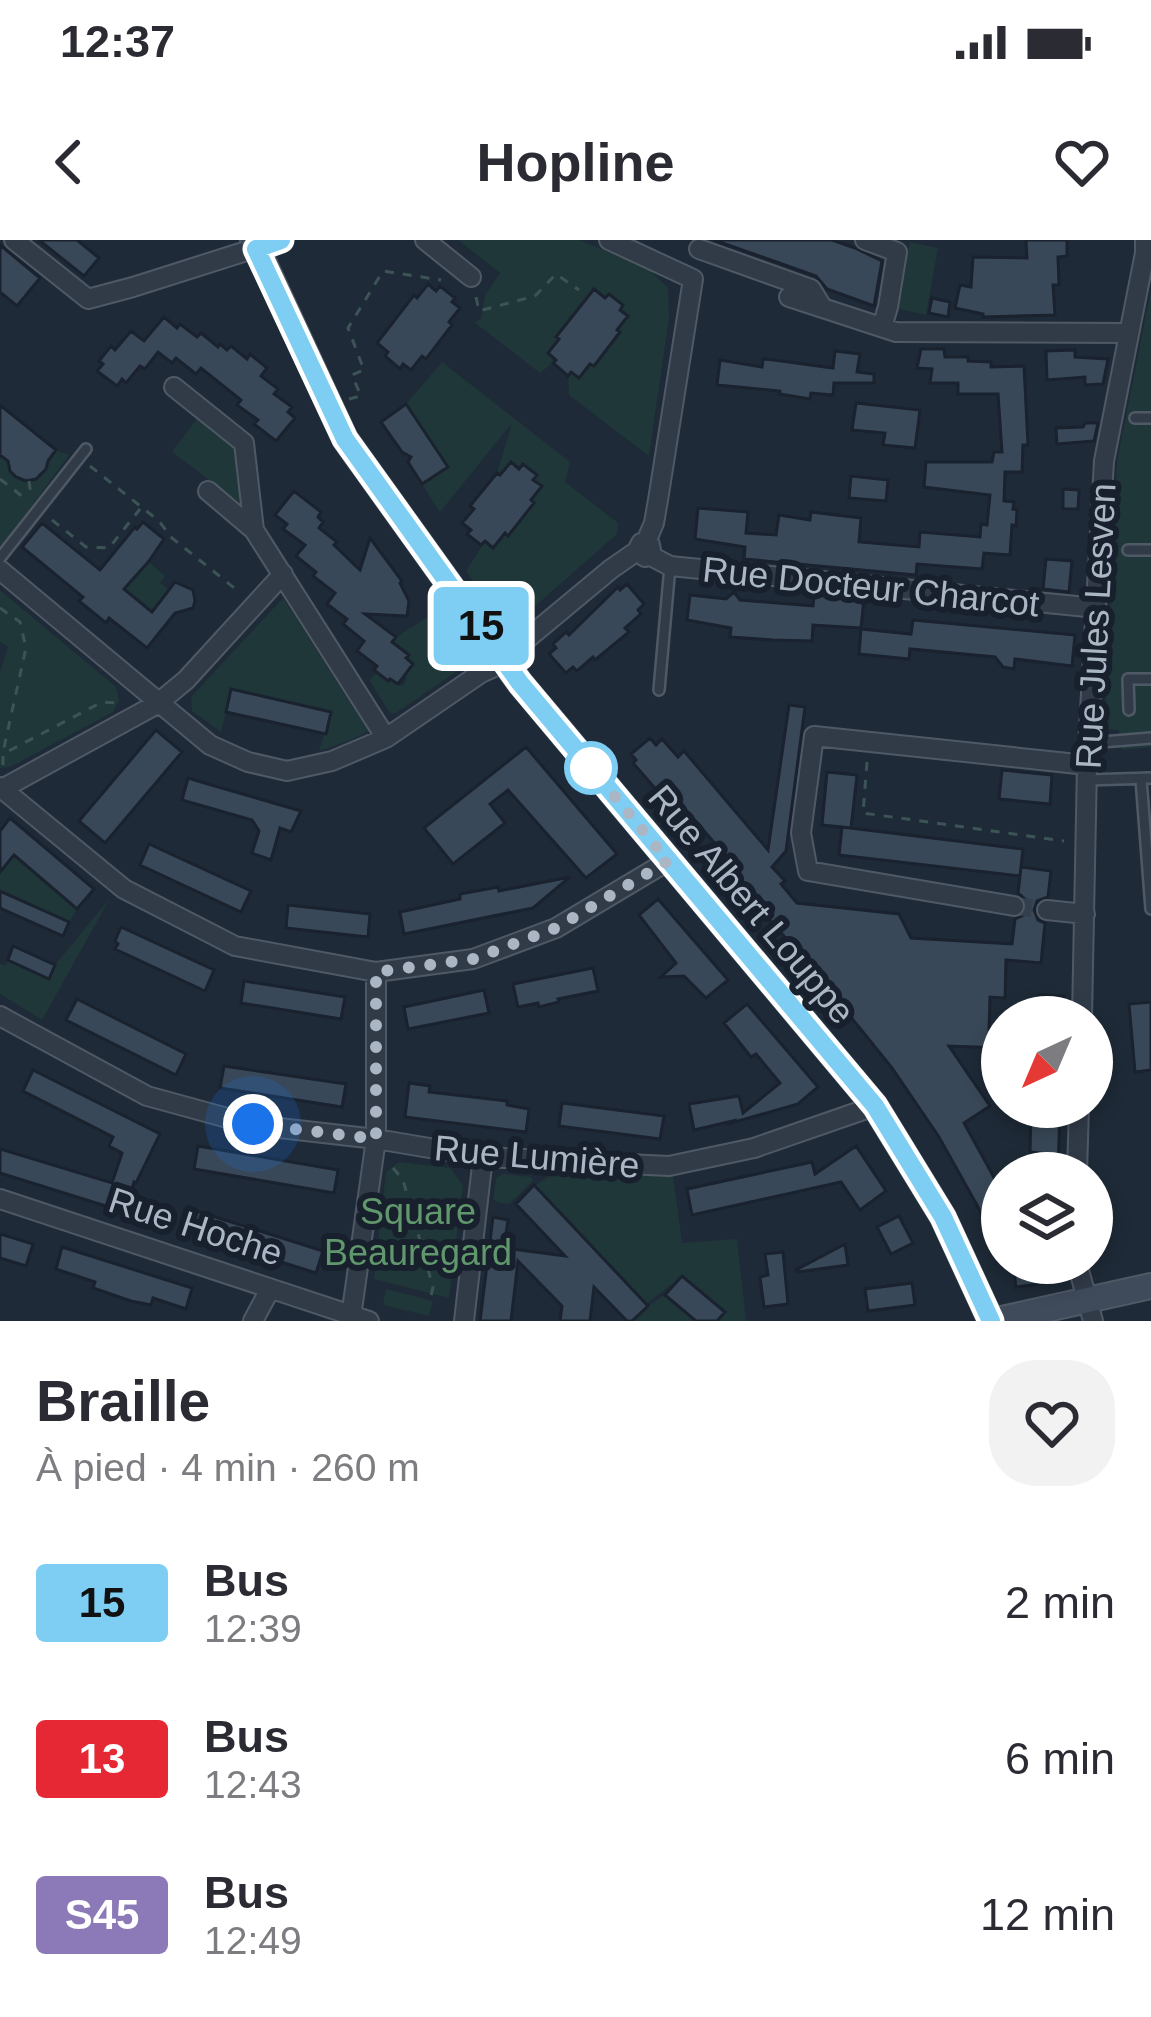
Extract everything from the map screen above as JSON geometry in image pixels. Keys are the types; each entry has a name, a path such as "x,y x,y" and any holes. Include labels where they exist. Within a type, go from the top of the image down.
{"main road":[{"name":"Rue Albert Louppe","path":"255,245 345,439 520,683 875,1106 943,1217 992,1321"},
{"path":"992,1321 1090,1311 1151,1286"}],"street":[{"path":"14,240 88,298 281,240"},
{"path":"425,240 471,277"},
{"path":"609,240 693,278"},
{"path":"865,240 897,252 882,327"},
{"name":"Rue Jules Lesven","path":"1083,996 1087,773 1104,461 1144,240"},
{"path":"0,570 210,746 287,771 332,760 386,737 505,662 611,569 644,549 654,524 700,245 811,289 822,308"},
{"path":"789,297 896,332 1128,333"},
{"path":"174,387 244,443 254,530"},
{"path":"208,491 254,530 386,737"},
{"name":"Rue Docteur Charcot","path":"644,549 670,566 1096,608"},
{"path":"284,574 186,680 157,704 1,789 124,890 235,946 376,972 473,959 556,928 668,861"},
{"path":"1014,906 808,871 801,833 814,736 1087,773"},
{"path":"1047,910 1085,914"},
{"path":"360,1319 376,1139 376,972"},
{"name":"Rue Lumière","path":"0,1016 147,1096 253,1124 483,1157 669,1166 754,1148 875,1106"},
{"path":"464,1321 483,1157"},
{"name":"Rue Hoche","path":"0,1199 360,1319"},
{"path":"253,1321 270,1288"}],"lane":[{"path":"1136,418 1151,418"},
{"path":"0,558 82,453"},
{"path":"1129,550 1151,550"},
{"path":"659,690 670,566"},
{"path":"1129,710 1128,679 1151,679"},
{"path":"1090,743 1151,737"},
{"path":"1087,773 1146,778 1151,909"}],"path":[{"path":"328,403 361,396 352,374 364,370 348,328 383,271 445,280 471,277 479,311 535,296 556,274 579,290"},
{"path":"82,453 172,538 254,605"},
{"path":"0,479 86,547 109,548 141,508"},
{"path":"29,481 30,488"},
{"path":"0,608 20,622 26,648 3,754 1,789"},
{"path":"3,754 102,702 120,703"},
{"path":"870,742 863,813 1073,842"},
{"path":"387,1160 403,1180 433,1287 431,1296"}],"green space":[{"path":"458,240 579,240 647,268 668,288 669,318 649,456 569,395 568,376 594,366 620,333 617,330 627,316 620,310 623,305 593,290 556,336 556,360 540,373 474,322 481,319 485,295 500,273"},
{"path":"910,242 938,248 926,315 895,308"},
{"path":"1151,290 1151,747 1122,750 1119,730 1105,729 1117,461"},
{"path":"442,362 570,462 565,482 618,523 617,534 509,629 466,571 485,541 493,547 508,535 542,487 533,480 536,475 511,462 497,473 512,423 440,512 422,484 447,467 406,404"},
{"path":"201,413 237,453 246,507 172,452"},
{"path":"56,450 69,455 0,549 0,455 13,475 26,481 41,476"},
{"path":"147,560 165,576 160,583 169,590 152,612 124,589"},
{"path":"0,590 116,687 119,700 113,712 0,768 0,672 8,647 0,642"},
{"path":"283,598 368,731 319,751 331,712 232,689 221,732 192,711 191,697"},
{"path":"441,609 475,659 390,713 369,680 377,673 402,686 413,664 392,642"},
{"path":"14,855 77,909 69,922 0,894 0,872"},
{"path":"110,898 42,1020 0,994 0,964 5,966 8,960 49,978"},
{"name":"Square Beauregard","path":"399,1162 450,1168 463,1185 449,1298 374,1279 386,1172"},
{"path":"502,1174 533,1180 509,1204 497,1202 493,1199 496,1179"},
{"path":"553,1174 673,1176 682,1243 737,1239 746,1321 717,1321 724,1312 682,1276 646,1304 534,1186"},
{"path":"386,1289 433,1301 429,1316 383,1305"},
{"path":"665,1295 696,1321 632,1321 648,1306"}],"building":[{"path":"39,240 77,240 99,258 84,276"},
{"path":"714,240 832,240 855,248 882,261 874,306 827,289 816,276"},
{"path":"1026,240 1067,240 1067,256 1058,257 1059,285 1053,285 1055,315 983,317 955,308 960,285 971,287 973,257 1027,258"},
{"path":"0,245 40,278 17,306 0,292"},
{"path":"428,284 436,291 440,286 460,308 426,359 422,356 411,370 403,364 400,369 377,343"},
{"path":"594,289 623,305 620,310 628,316 594,366 590,364 579,378 571,372 568,376 548,353"},
{"path":"932,298 950,302 948,317 929,313"},
{"path":"164,317 197,337 201,333 218,347 227,350 231,346 247,359 250,354 267,368 261,376 278,389 274,394 292,407 288,412 295,418 276,441 237,405 241,400 201,368 196,374 176,358 172,363 158,352 145,369 140,366 126,383 122,379 117,386 97,371 111,346 115,350 131,331 144,341"},
{"path":"921,349 944,349 945,357 991,362 991,367 1024,366 1028,445 1023,445 1022,472 1005,472 1004,501 1014,502 1017,510 1010,555 984,553 982,569 917,564 916,575 744,559 745,547 695,539 698,508 748,512 746,533 776,535 779,515 810,520 811,512 861,518 859,542 919,547 920,532 980,537 981,524 987,525 990,495 924,487 926,462 992,462 994,452 1002,452 998,394 958,394 958,383 930,383 932,369 917,368"},
{"path":"1075,350 1075,357 1108,359 1103,384 1085,385 1085,377 1047,380 1046,351"},
{"path":"835,351 860,354 857,372 874,374 874,383 834,383 833,395 811,393 810,399 717,385 720,360 762,367 763,359 833,368"},
{"path":"856,403 920,410 915,448 883,445 885,433 852,430"},
{"path":"406,404 448,467 422,484 408,462 411,457 381,422"},
{"path":"0,405 56,450 36,479 16,477 0,455"},
{"path":"1098,423 1094,441 1057,444 1056,428 1083,427"},
{"path":"511,462 519,469 523,464 542,486 508,536 505,533 493,548 485,541 481,545 462,523 474,509 470,506"},
{"path":"851,476 888,480 886,501 849,498"},
{"path":"1063,489 1079,490 1078,509 1063,509"},
{"path":"294,491 321,512 319,528 360,570 370,538 402,581 409,601 407,616 365,614 396,637 392,642 409,655 406,658 413,664 398,684 374,670 377,666 357,651 364,641 327,604 335,593 296,556 305,545 283,529 287,524 275,515"},
{"path":"143,522 164,539 124,589 152,612 175,582 193,590 195,601 193,608 175,613 147,648 109,618 106,623 79,601 83,597 22,547 42,523 100,570"},
{"path":"1046,559 1072,561 1069,592 1043,589"},
{"path":"627,584 644,604 638,610 641,614 625,628 629,632 595,660 566,673 549,654 556,648 553,644"},
{"path":"734,592 740,600 813,606 814,595 864,599 861,628 813,625 812,641 773,640 730,637 731,628 687,620 690,595 726,599"},
{"path":"913,620 1075,635 1072,666 1015,659 1014,669 1003,667 995,657 910,649 909,659 859,654 861,629 911,634"},
{"path":"231,689 331,712 326,734 226,712"},
{"path":"789,705 805,707 786,851 772,867 797,903 899,914 911,938 1012,944 1015,919 1027,907 1018,893 1021,867 1051,871 1048,897 1037,901 1034,910 1045,923 1041,963 1006,960 1005,996 981,996 981,1047 949,1046 981,1093 981,1112 964,1123 981,1154 981,1214 939,1137 892,1068 718,861 725,855 680,803 673,809 633,763 631,754 650,738 656,745 662,739 678,757 684,751 768,850"},
{"path":"156,730 182,752 105,843 79,821"},
{"path":"526,747 617,854 586,878 508,790 490,804 505,823 453,864 424,828"},
{"path":"1002,770 1052,775 1050,804 999,799"},
{"path":"827,772 857,775 851,828 822,825"},
{"path":"188,778 301,811 291,832 280,828 271,860 252,853 259,831 252,820 182,800"},
{"path":"10,818 94,889 77,909 14,855 0,872 0,831"},
{"path":"842,827 1023,849 1020,876 839,855"},
{"path":"149,844 251,891 241,912 140,865"},
{"path":"570,877 533,908 404,934 400,912 460,899 460,894"},
{"path":"0,891 69,922 63,936 0,908"},
{"path":"658,899 728,980 706,998 684,976 661,977 676,963 639,915"},
{"path":"288,905 370,914 368,937 286,928"},
{"path":"121,927 214,970 205,991 115,949"},
{"path":"13,946 55,965 49,979 8,960"},
{"path":"593,968 598,991 539,1007 538,1003 518,1007 513,984"},
{"path":"244,981 345,997 341,1019 241,1003"},
{"path":"484,990 489,1013 408,1029 404,1007"},
{"path":"77,999 186,1054 176,1075 66,1020"},
{"path":"1151,1002 1151,1070 1135,1072 1129,1004"},
{"path":"747,1004 818,1087 798,1104 694,1130 689,1104 739,1096 743,1113 780,1083 724,1023"},
{"path":"224,1066 346,1084 342,1107 220,1088"},
{"path":"33,1070 160,1134 134,1182 125,1212 0,1173 0,1149 112,1183 122,1153 109,1146 113,1137 23,1091"},
{"path":"409,1083 430,1086 429,1092 507,1101 507,1105 529,1109 526,1132 405,1117"},
{"path":"562,1103 664,1116 660,1139 559,1126"},
{"path":"1031,1128 1059,1128 1059,1152 1030,1152"},
{"path":"198,1146 338,1170 334,1193 194,1169"},
{"path":"856,1146 886,1191 860,1210 841,1182 692,1215 687,1189 812,1162 815,1174"},
{"path":"534,1185 648,1306 632,1321 594,1287 590,1321 560,1321 562,1306 518,1261 511,1321 480,1321 493,1217 508,1220 504,1248 565,1256 516,1204"},
{"path":"187,1208 323,1251 316,1273 180,1230"},
{"path":"899,1216 913,1243 891,1254 877,1227"},
{"path":"0,1234 33,1244 26,1266 0,1258"},
{"path":"845,1244 848,1265 797,1272 796,1270"},
{"path":"62,1247 192,1288 186,1309 153,1298 151,1305 131,1301 93,1288 95,1282 56,1269"},
{"path":"783,1252 788,1304 764,1307 760,1277 768,1275 765,1254"},
{"path":"682,1276 725,1312 717,1321 696,1321 665,1295"},
{"path":"912,1283 915,1305 868,1311 865,1289"}],"tunnel":[{"path":"1014,906 1047,910"}],"bus line":[{"name":"15","path":"281,240 256,249 345,439 520,683 875,1106 943,1217 991,1321"}],"route":[{"path":"253,1124 376,1139 376,972 473,959 556,928 668,861 586,762 591,768"}]}
